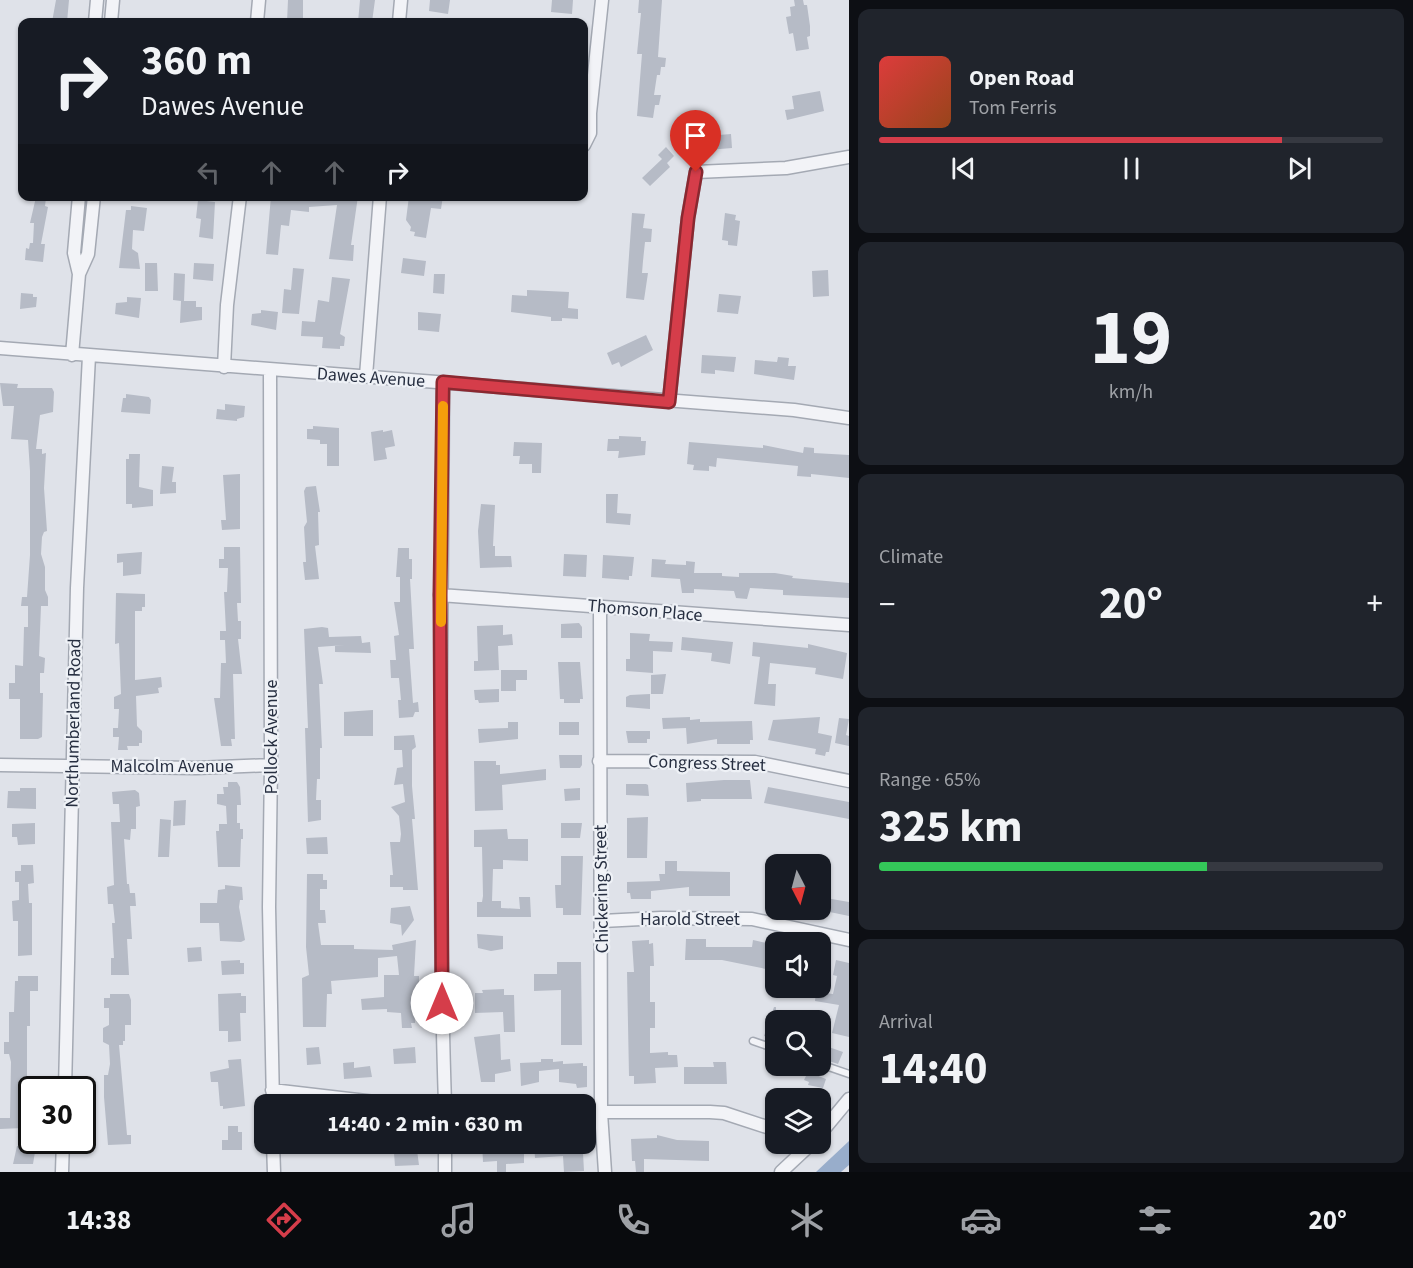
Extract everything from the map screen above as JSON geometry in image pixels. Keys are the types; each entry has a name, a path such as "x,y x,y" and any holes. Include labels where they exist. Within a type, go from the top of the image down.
{"street":[{"path":"95,18 97,0"},
{"path":"111,18 113,0"},
{"path":"257,18 259,0"},
{"path":"399,18 401,0"},
{"path":"588,103 602,0"},
{"path":"588,118 590,133 588,137"},
{"path":"669,402 688,218 696,172 786,168 849,157"},
{"path":"72,355 79,274 74,253 79,201"},
{"path":"79,274 88,254 93,201"},
{"path":"224,367 227,306 239,201"},
{"path":"366,376 380,201"},
{"name":"Dawes Avenue","path":"0,348 794,410 849,418"},
{"name":"Northumberland Road","path":"65,1076 77,588 89,356"},
{"name":"Pollock Avenue","path":"270,370 272,765 269,907 272,1094"},
{"path":"443,382 440,595 442,1003 445,1094"},
{"name":"Thomson Place","path":"440,595 849,625"},
{"name":"Chickering Street","path":"600,606 601,1113 605,1172"},
{"name":"Congress Street","path":"600,761 755,762 849,781"},
{"name":"Malcolm Avenue","path":"0,765 196,768 272,765"},
{"name":"Harold Street","path":"602,921 740,918 849,940"},
{"path":"272,1090 306,1094"},
{"path":"831,1121 849,1099"},
{"path":"596,1113 724,1113 765,1126"},
{"path":"62,1172 63,1154"},
{"path":"273,1154 274,1172"},
{"path":"445,1154 445,1172"},
{"path":"781,1172 800,1154"}],"lane":[{"path":"753,1041 765,1045"},
{"path":"831,1068 849,1074"}],"water":[{"path":"849,1141 849,1165 841,1172 816,1172"}],"building":[{"path":"56,0 69,0 67,18 53,18"},
{"path":"288,0 303,0 303,18 287,18"},
{"path":"360,0 375,0 373,18 358,18"},
{"path":"430,0 450,0 448,14 429,11"},
{"path":"552,0 573,0 572,14 551,12"},
{"path":"639,0 662,0 658,57 666,58 665,67 661,67 660,75 657,75 654,95 661,95 659,105 655,105 653,118 637,116 642,54 637,54 641,13 638,13"},
{"path":"794,0 803,0 804,5 807,5 810,26 810,36 807,37 809,49 796,51 793,33 789,34 786,17 791,16 790,7 795,6"},
{"path":"820,91 824,111 787,120 785,110 794,109 792,96"},
{"path":"731,134 732,148 708,150 707,136"},
{"path":"666,147 674,156 667,163 670,167 650,186 642,178 662,159 658,155"},
{"path":"35,201 46,201 45,206 48,207 41,244 45,244 43,262 25,260 26,248 29,249 30,243 33,243 34,223 30,223"},
{"path":"198,201 215,202 213,239 199,237 201,219 196,218"},
{"path":"271,201 357,201 351,245 354,245 353,261 329,259 337,205 309,207 309,212 291,210 289,226 281,225 278,255 266,254"},
{"path":"408,201 442,201 441,209 431,208 426,238 414,236 415,232 410,231 411,227 406,220"},
{"path":"131,206 147,208 144,231 133,230 132,249 138,253 140,269 119,268 126,210 131,210"},
{"path":"632,213 645,214 643,228 652,229 651,242 645,242 642,273 648,273 644,300 626,298"},
{"path":"725,213 736,215 735,220 740,221 737,246 728,245 728,241 722,240"},
{"path":"403,258 426,261 424,276 401,273"},
{"path":"145,263 157,263 158,291 145,291"},
{"path":"194,263 214,264 213,281 193,279"},
{"path":"293,268 304,269 299,314 282,313 284,289 291,290"},
{"path":"828,270 829,296 813,297 812,271"},
{"path":"174,273 185,274 184,301 196,301 196,307 202,307 202,320 180,323 181,301 173,300"},
{"path":"434,274 445,274 444,294 433,293"},
{"path":"332,277 350,279 340,334 345,337 344,346 340,346 340,349 322,348 323,337 301,336 302,321 315,322 318,300 329,302"},
{"path":"527,290 569,292 568,308 578,309 578,319 562,318 562,321 551,321 551,317 511,312 512,295 527,296"},
{"path":"21,293 33,294 33,297 37,297 36,307 20,309"},
{"path":"719,294 741,296 738,314 717,312"},
{"path":"127,297 141,298 139,318 115,314 116,303 127,302"},
{"path":"261,310 278,312 276,330 251,325 252,314 261,313"},
{"path":"418,312 441,314 439,332 418,330"},
{"path":"646,335 653,350 621,367 619,362 612,365 607,353"},
{"path":"702,355 736,357 734,372 715,370 715,374 701,373"},
{"path":"778,357 789,358 788,366 796,366 794,380 754,374 755,360 777,362"},
{"path":"0,383 18,384 17,388 52,388 54,392 53,412 40,415 36,449 42,449 42,454 46,453 44,488 47,531 42,537 41,554 45,567 45,590 48,597 48,606 41,606 39,656 45,658 44,673 40,673 40,693 43,693 42,737 38,739 20,739 20,699 9,699 9,683 15,683 15,665 23,666 24,627 28,627 28,606 21,606 22,597 27,597 30,555 30,471 28,440 11,439 14,406 3,406"},
{"path":"126,394 149,397 151,400 150,414 121,412 123,398 126,398"},
{"path":"225,404 245,406 244,417 237,421 216,419 217,409 225,410"},
{"path":"313,426 339,428 339,466 327,466 327,444 320,444 320,440 307,439 307,429 313,429"},
{"path":"383,430 383,432 392,430 395,446 385,448 387,459 374,461 371,432"},
{"path":"619,436 641,437 641,441 646,441 645,455 618,458 619,451 607,451 608,439 619,439"},
{"path":"514,442 542,443 541,473 532,473 532,464 519,464 520,456 513,456"},
{"path":"689,442 763,448 763,445 803,453 804,447 814,448 814,453 849,455 849,478 811,474 811,477 797,476 798,466 717,458 716,467 709,466 709,471 693,470 694,465 687,464"},
{"path":"129,454 140,454 139,487 153,490 153,506 132,508 132,504 126,504 126,459 129,459"},
{"path":"162,466 174,467 172,482 176,482 176,493 160,494"},
{"path":"240,474 240,529 222,530 221,520 226,520 223,475"},
{"path":"316,486 320,512 318,512 319,545 315,546 319,579 305,580 304,527 307,522 304,491 306,487"},
{"path":"606,494 618,494 617,513 631,514 630,525 606,523"},
{"path":"481,504 495,505 493,546 495,546 495,556 511,556 512,567 480,568 478,531"},
{"path":"224,547 240,547 241,603 237,603 238,621 241,621 241,639 238,639 242,674 233,674 235,739 231,739 232,746 221,746 214,698 220,698 221,663 226,663 225,640 220,640 220,631 226,631 224,592 227,592 228,568 219,568 219,559 224,559"},
{"path":"398,548 409,548 409,559 412,559 412,579 410,579 414,649 409,649 413,703 418,702 419,712 415,712 413,717 399,718 398,700 401,700 399,678 391,678 390,660 396,660 394,636 399,635 394,602 400,602 400,577 396,577"},
{"path":"142,552 141,574 123,576 123,562 117,563 117,554"},
{"path":"564,554 587,555 586,577 563,576"},
{"path":"603,555 634,557 632,576 629,576 629,580 602,578"},
{"path":"652,559 666,560 665,564 686,565 686,561 695,562 694,573 722,573 722,576 739,577 739,573 775,573 793,576 792,578 849,583 849,598 783,595 783,590 750,588 747,599 736,598 734,591 694,589 694,593 682,593 680,579 651,577"},
{"path":"116,593 145,594 145,607 142,607 142,611 135,611 135,680 161,677 162,687 158,688 159,693 136,696 137,726 142,731 142,743 139,743 139,746 127,746 128,750 118,750 119,737 113,737 113,728 118,728 119,709 114,709 114,697 121,694 119,643 115,644"},
{"path":"579,623 582,627 582,638 561,638 561,624"},
{"path":"503,625 503,635 512,634 513,645 498,646 499,670 474,671 474,661 478,661 477,626"},
{"path":"328,628 329,637 361,636 362,643 370,642 371,653 335,652 335,646 345,645 318,647 323,684 319,684 322,748 320,748 320,779 317,779 316,800 321,800 321,820 308,822 305,728 308,728 304,629"},
{"path":"630,633 650,634 649,641 673,642 672,652 653,651 653,673 626,671 626,659 630,659"},
{"path":"682,637 733,642 730,664 711,661 712,653 681,650"},
{"path":"753,642 808,648 808,644 847,653 843,679 815,674 816,668 770,663 768,684 776,684 775,706 754,704 760,657 752,656"},
{"path":"558,662 580,662 583,699 580,699 580,703 564,703 564,699 560,699"},
{"path":"501,670 527,670 527,680 516,680 516,691 501,691"},
{"path":"666,674 663,694 651,694 651,675"},
{"path":"499,689 499,702 479,703 475,700 474,690"},
{"path":"650,694 650,709 626,707 626,697"},
{"path":"373,710 373,736 344,736 344,712"},
{"path":"690,717 690,720 700,719 700,722 752,721 753,740 750,740 750,744 717,744 717,739 687,744 686,728 663,729 662,718"},
{"path":"820,717 818,733 832,736 829,752 826,752 825,756 815,754 816,749 768,740 773,720"},
{"path":"839,718 849,719 846,735 849,736 849,746 835,743"},
{"path":"508,722 518,722 518,739 479,743 478,729 508,728"},
{"path":"559,722 579,722 579,735 559,735"},
{"path":"626,731 650,731 650,739 647,739 647,743 628,743"},
{"path":"414,735 416,747 412,750 412,786 415,819 412,819 418,890 403,890 403,887 390,887 390,875 393,875 390,842 400,842 401,834 399,816 391,807 405,802 403,784 394,785 397,768 403,767 402,750 394,750 394,736"},
{"path":"559,755 582,755 582,765 580,768 560,768"},
{"path":"474,761 496,761 496,765 500,765 500,774 546,769 546,780 502,785 503,810 475,811"},
{"path":"750,780 752,799 701,799 701,801 687,802 686,783"},
{"path":"228,782 237,782 240,787 241,805 237,805 237,823 240,823 240,829 243,829 243,839 241,839 240,867 218,867 216,831 219,831 219,824 227,824 226,806 217,804 217,794 224,794 223,787 228,787"},
{"path":"626,784 648,785 649,796 626,795"},
{"path":"768,787 849,802 849,819 764,803"},
{"path":"20,788 36,788 36,809 7,808 8,791 20,791"},
{"path":"580,788 580,800 565,801 564,789"},
{"path":"135,790 139,793 140,806 136,807 136,829 131,829 130,840 124,839 127,884 129,884 130,893 135,893 136,906 130,906 132,939 127,939 129,975 111,975 111,958 114,958 112,923 115,923 113,904 108,904 107,887 114,885 111,822 120,822 119,804 113,804 112,792"},
{"path":"186,800 185,825 173,826 174,801"},
{"path":"648,817 647,858 627,858 627,818"},
{"path":"160,819 171,820 169,857 158,857"},
{"path":"35,823 35,844 18,845 17,837 12,837 12,824"},
{"path":"561,823 582,823 580,838 561,838"},
{"path":"507,829 508,839 528,839 528,861 503,860 503,869 493,869 492,901 501,901 501,908 520,909 519,897 530,897 531,917 477,917 477,902 482,902 483,896 482,847 474,847 474,830"},
{"path":"327,837 328,854 307,854 306,838"},
{"path":"561,856 583,856 581,915 563,915 563,908 556,908 555,885 561,885"},
{"path":"665,861 677,861 677,871 730,872 730,896 689,896 689,887 651,891 651,899 631,899 630,893 627,893 627,882 660,881 659,874 665,874"},
{"path":"21,865 33,865 34,883 28,884 29,903 32,903 32,955 18,956 18,921 13,921 12,901 19,900 19,882 15,882 15,871 21,871"},
{"path":"307,874 323,874 323,880 327,880 327,889 320,889 320,910 325,910 326,923 318,923 321,945 354,945 354,949 393,950 392,945 416,940 414,976 419,976 419,991 414,991 415,1023 411,1023 412,1028 402,1028 401,1013 387,1012 387,1009 362,1010 361,999 384,997 384,975 399,975 397,956 378,958 378,977 331,981 332,994 327,994 326,1027 303,1027 302,978 309,975 306,947"},
{"path":"225,885 242,887 243,900 240,900 239,907 245,940 241,942 220,941 219,923 200,923 200,903 217,903 218,890 225,889"},
{"path":"831,899 849,902 849,916 831,912"},
{"path":"410,906 414,920 402,936 401,925 390,923 391,908"},
{"path":"477,934 503,936 503,949 491,951 478,948"},
{"path":"686,939 706,939 706,947 752,947 753,940 765,943 765,969 722,960 685,960"},
{"path":"649,940 649,944 653,943 654,966 650,966 650,1002 655,1002 655,1028 650,1028 650,1053 668,1052 668,1055 677,1055 678,1067 655,1068 656,1083 634,1084 634,1076 629,1076 627,972 634,972 632,941"},
{"path":"201,947 202,961 188,962 187,948"},
{"path":"240,960 240,963 244,963 244,974 222,975 221,961"},
{"path":"836,960 849,963 849,1037 832,1033 839,1005 815,1001 815,998 831,998 837,976 833,975"},
{"path":"557,962 581,962 582,1045 561,1045 561,990 534,991 534,974 557,974"},
{"path":"18,976 38,976 38,991 30,991 27,1076 18,1076 18,1128 0,1129 0,1118 10,1118 11,1062 9,1054 4,1054 4,1042 9,1042 9,1012 14,1012 15,981 18,981"},
{"path":"504,989 504,995 514,995 515,1032 504,1032 503,1012 475,1013 475,993 483,993 482,990"},
{"path":"241,993 241,996 246,996 246,1013 240,1013 241,1041 228,1042 228,1031 219,1031 218,994"},
{"path":"110,994 129,994 131,1000 131,1025 125,1025 125,1041 123,1045 119,1045 127,1135 131,1135 131,1144 108,1145 104,1075 108,1075 110,1064 109,1045 103,1042 103,1028 109,1025 109,1008 104,1008 104,998 110,998"},
{"path":"500,1034 501,1060 510,1059 511,1071 495,1074 495,1082 481,1082 474,1037"},
{"path":"319,1047 321,1064 307,1065 306,1048"},
{"path":"415,1047 416,1063 394,1064 393,1049"},
{"path":"831,1048 843,1052 838,1064 831,1062"},
{"path":"241,1059 245,1106 223,1109 223,1106 220,1106 218,1082 211,1082 210,1072 229,1068 228,1060"},
{"path":"541,1059 553,1059 553,1062 563,1061 563,1064 583,1063 583,1066 587,1066 587,1087 577,1088 576,1084 559,1082 559,1069 539,1071 539,1082 521,1086 520,1063 541,1062"},
{"path":"354,1062 354,1068 370,1066 372,1077 344,1079 343,1063"},
{"path":"713,1062 726,1062 727,1084 684,1084 684,1067 714,1067"},
{"path":"806,1076 818,1076 826,1079 823,1088 808,1085 809,1082 804,1080"},
{"path":"228,1126 238,1126 238,1132 242,1132 242,1150 222,1150 222,1140 228,1140"},
{"path":"657,1135 677,1140 709,1141 709,1161 644,1159 644,1172 636,1172 635,1161 632,1161 631,1139 657,1138"},
{"path":"17,1146 18,1154 35,1154 33,1164 13,1164"},
{"path":"394,1154 418,1154 419,1165 395,1166"},
{"path":"483,1154 524,1154 524,1163 506,1164 506,1172 497,1172 497,1161 483,1162"},
{"path":"535,1154 583,1154 584,1171 564,1172 563,1156 535,1158"}],"slow traffic":[{"path":"441,622 443,406"}],"route":[{"path":"442,1003 440,595 443,382 669,402 688,218 696,172"}]}
